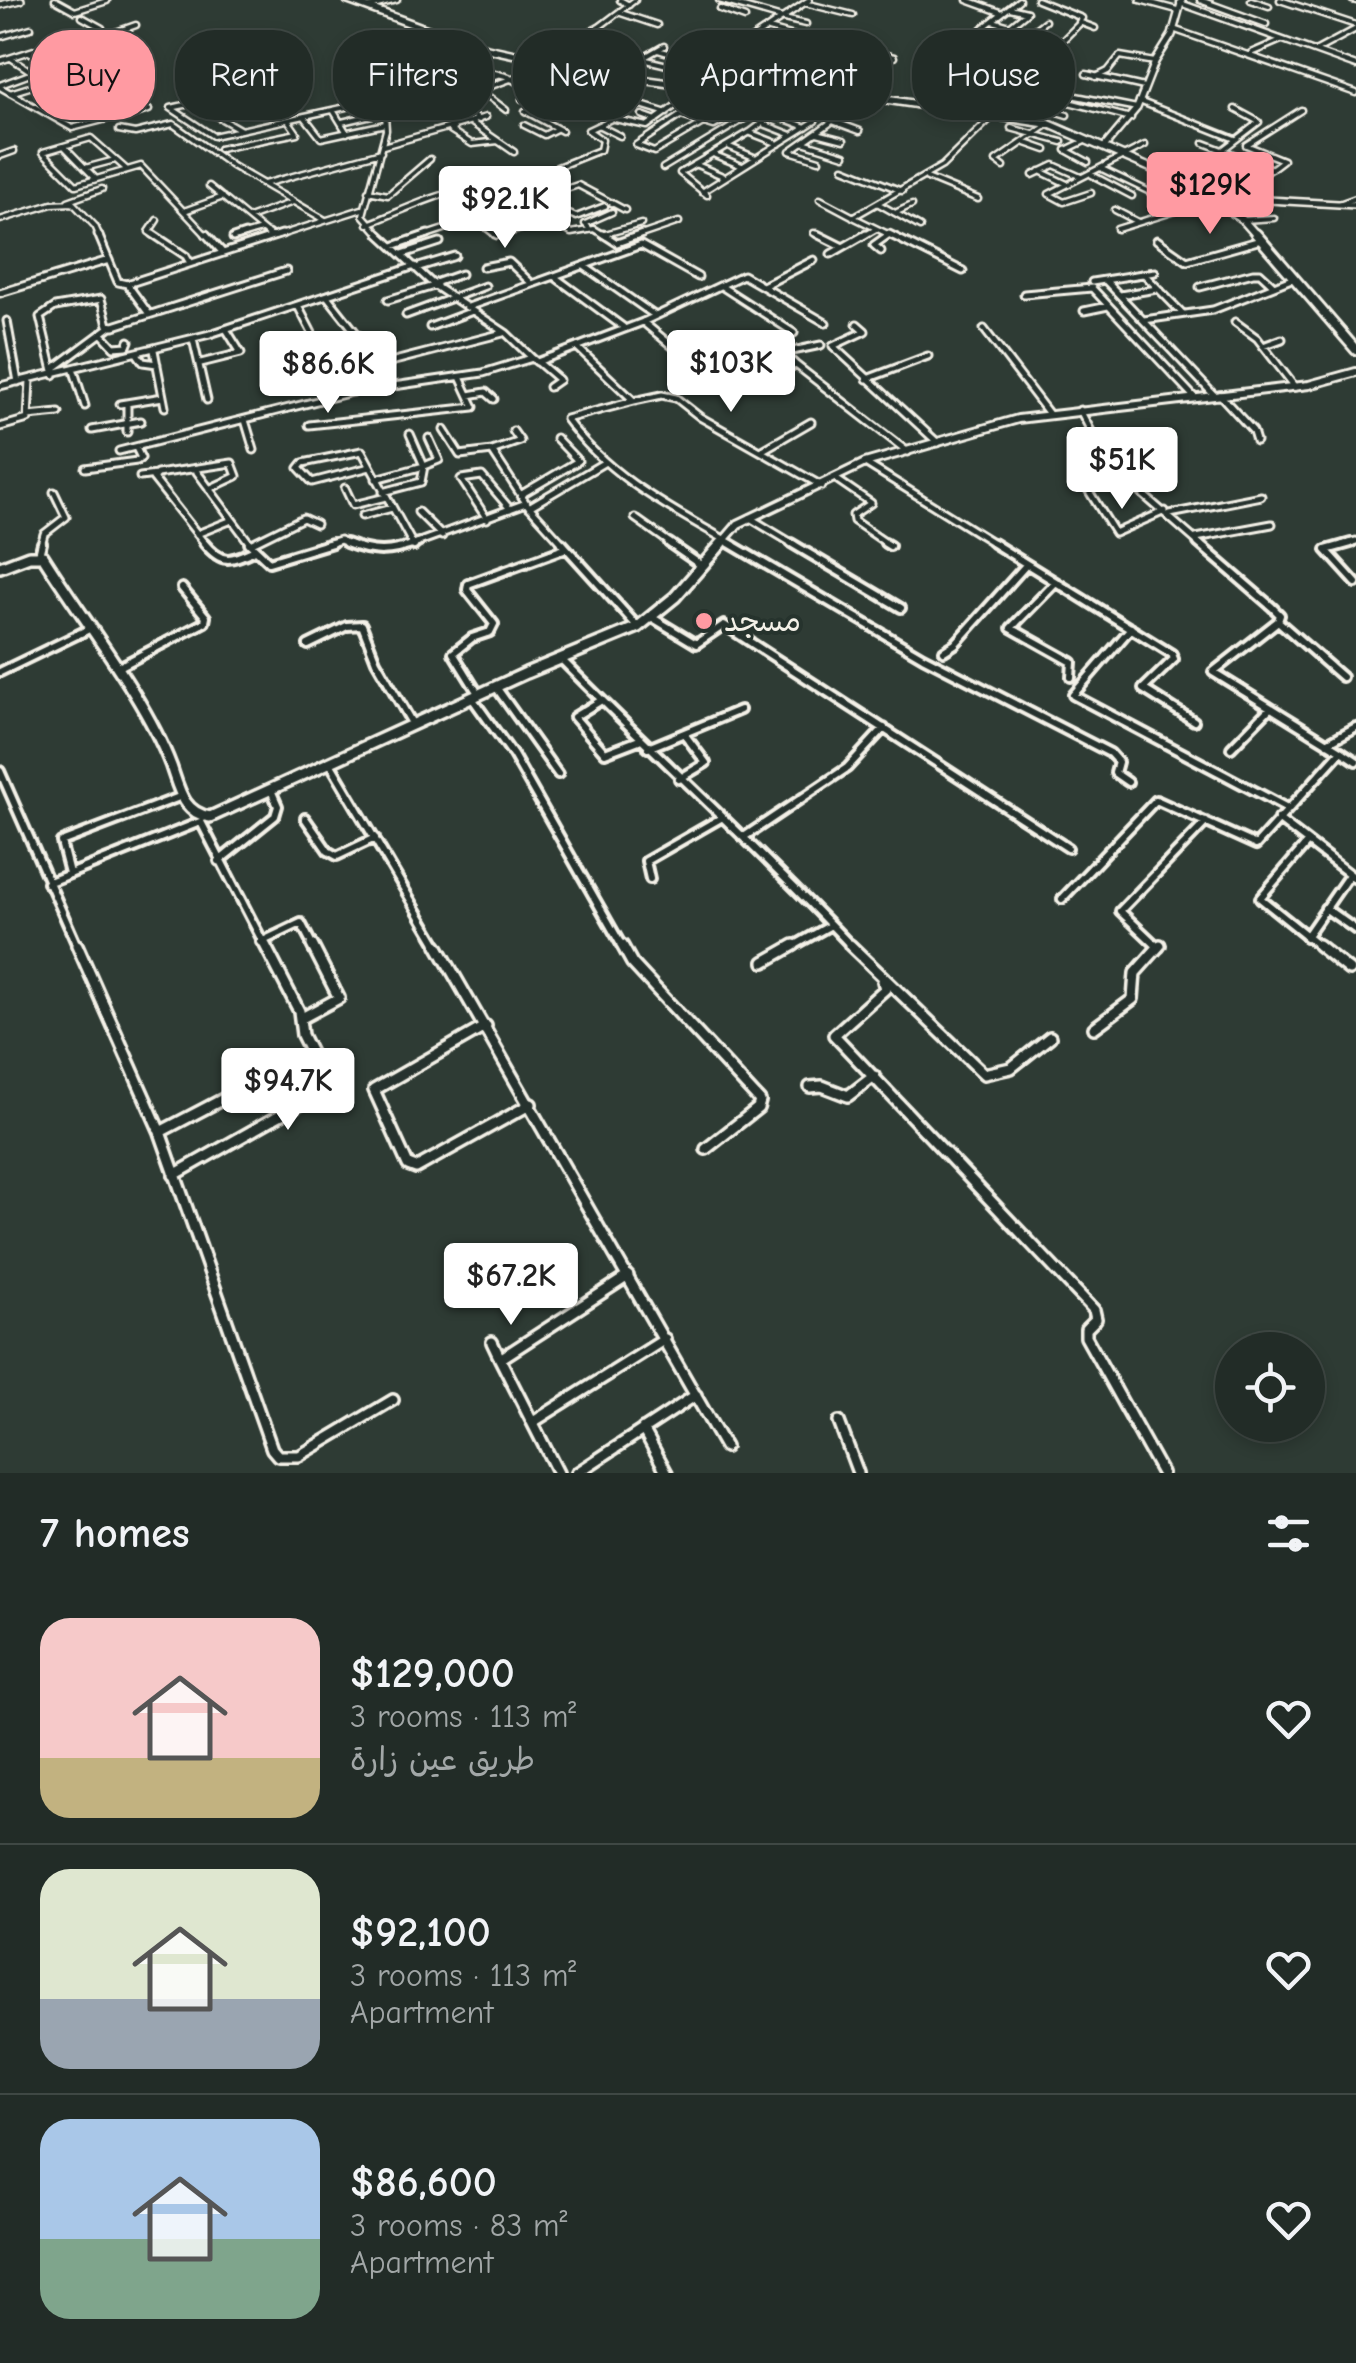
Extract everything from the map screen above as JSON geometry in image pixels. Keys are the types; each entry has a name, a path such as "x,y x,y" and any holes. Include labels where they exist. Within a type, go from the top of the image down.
{"main road":[{"path":"0,6 21,0"},
{"path":"347,0 425,30"},
{"path":"1022,120 1049,124 1088,139 1215,199 1242,220 1356,350"},
{"path":"1232,212 1229,204 1236,198"},
{"path":"0,568 39,555 116,668 161,745 192,813 210,817 496,686 638,627 653,618 723,538 749,517 823,486 865,463 1001,423 1049,414 1295,387 1356,372"}],"street":[{"path":"56,0 75,11 107,1"},
{"path":"367,8 397,0"},
{"path":"620,0 630,5"},
{"path":"592,30 636,0"},
{"path":"719,0 806,24"},
{"path":"794,0 853,15"},
{"path":"967,0 1002,12"},
{"path":"984,28 1018,0"},
{"path":"1037,0 1082,18 1074,30"},
{"path":"1140,0 1177,10"},
{"path":"1200,0 1266,24"},
{"path":"1252,0 1270,6"},
{"path":"1280,0 1356,27 1314,51"},
{"path":"1298,6 1311,0"},
{"path":"1105,146 1131,118 1173,29 1181,1 1356,66"},
{"path":"767,29 806,2"},
{"path":"732,13 744,7"},
{"path":"1008,8 1026,12 1010,26"},
{"path":"720,9 745,18"},
{"path":"620,12 657,25"},
{"path":"1346,21 1356,16"},
{"path":"82,17 102,28 96,30"},
{"path":"1033,30 1045,20"},
{"path":"992,21 1024,30"},
{"path":"1080,23 1094,28"},
{"path":"121,30 136,25"},
{"path":"0,38 31,28"},
{"path":"984,28 991,30"},
{"path":"1173,29 1356,93"},
{"path":"1250,53 1282,40"},
{"path":"645,56 664,46"},
{"path":"658,50 665,52"},
{"path":"0,61 29,52"},
{"path":"1096,77 1108,71 1120,56 1155,62"},
{"path":"11,58 30,70"},
{"path":"493,72 513,75"},
{"path":"493,76 499,74"},
{"path":"1086,74 1144,87"},
{"path":"0,86 30,75"},
{"path":"506,110 480,90 513,78"},
{"path":"0,86 30,105"},
{"path":"10,93 30,87"},
{"path":"1075,95 1138,104 1235,139"},
{"path":"219,149 296,133 288,120 241,130 210,135 171,108 194,104 241,130"},
{"path":"1075,104 1131,118"},
{"path":"263,184 453,129 482,118 462,106 438,113 453,129 462,142 482,146 498,141"},
{"path":"313,114 333,110"},
{"path":"1182,181 1259,122 1235,110"},
{"path":"1236,198 1283,160 1246,145 1301,110"},
{"path":"645,115 658,120"},
{"path":"620,120 641,127 665,115"},
{"path":"538,119 560,130 544,134 522,125 538,119"},
{"path":"59,120 74,128 105,120"},
{"path":"307,120 321,138 386,124"},
{"path":"346,132 342,122 351,120"},
{"path":"386,120 382,149 362,209 368,224 452,300 503,332 560,380 549,387"},
{"path":"500,190 600,150 602,140 588,130 609,120"},
{"path":"674,120 636,144 654,152 703,123"},
{"path":"693,120 714,126 724,120 738,126"},
{"path":"663,168 747,120"},
{"path":"769,120 679,174 704,193 815,121"},
{"path":"788,120 806,127"},
{"path":"854,216 926,178 956,155 989,120"},
{"path":"819,160 790,152 832,121 860,131"},
{"path":"472,122 514,152"},
{"path":"119,130 135,133 173,124 326,221"},
{"path":"763,124 792,135"},
{"path":"1004,167 996,162 1049,124"},
{"path":"598,125 620,136"},
{"path":"1011,128 1062,142"},
{"path":"750,132 778,144"},
{"path":"816,133 844,140"},
{"path":"126,170 93,139 43,152 76,185 141,166 224,254"},
{"path":"1088,139 1066,150 1088,162"},
{"path":"802,142 845,154"},
{"path":"1025,143 1046,150"},
{"path":"1204,143 1272,168"},
{"path":"1091,193 1072,202 1050,196 1144,145"},
{"path":"64,146 96,179"},
{"path":"729,146 756,158"},
{"path":"0,156 14,151"},
{"path":"714,154 742,166"},
{"path":"1209,158 1262,178"},
{"path":"54,164 76,159"},
{"path":"368,191 388,195 430,159"},
{"path":"85,168 115,160"},
{"path":"696,164 725,177"},
{"path":"1033,175 1056,165 1083,178"},
{"path":"844,168 902,191"},
{"path":"1102,168 1184,209"},
{"path":"1198,168 1248,187"},
{"path":"1040,171 1068,185"},
{"path":"1091,174 1132,196"},
{"path":"926,178 978,200"},
{"path":"392,246 580,184 625,210"},
{"path":"209,186 272,238"},
{"path":"368,224 473,188 493,186 517,206"},
{"path":"0,220 102,189"},
{"path":"184,211 223,197"},
{"path":"820,198 963,272"},
{"path":"1338,204 1356,198"},
{"path":"1117,229 1215,199 1356,205"},
{"path":"67,201 91,220 118,282 127,284 362,209"},
{"path":"248,218 294,202"},
{"path":"878,204 920,227"},
{"path":"896,213 912,205"},
{"path":"475,219 497,236 565,212 574,217 605,206"},
{"path":"1114,210 1138,222"},
{"path":"590,212 598,218"},
{"path":"612,212 585,224 620,243 679,222"},
{"path":"1242,220 1274,218"},
{"path":"158,220 150,232 186,256 190,264"},
{"path":"549,220 572,233 590,229"},
{"path":"604,234 640,224"},
{"path":"233,238 262,230"},
{"path":"831,254 876,230"},
{"path":"814,233 843,247"},
{"path":"881,251 874,245 888,236"},
{"path":"1158,240 1187,261 1260,240"},
{"path":"402,254 440,242"},
{"path":"430,327 530,282 643,245 698,277"},
{"path":"0,386 53,372 74,371 226,330 455,256"},
{"path":"0,293 109,260"},
{"path":"764,286 814,260"},
{"path":"483,267 509,262 530,282"},
{"path":"584,266 654,316"},
{"path":"53,372 111,326 286,271"},
{"path":"1092,282 1155,272"},
{"path":"1200,287 1257,272 1274,286"},
{"path":"388,300 462,274"},
{"path":"1144,274 1184,314"},
{"path":"554,276 623,327"},
{"path":"118,451 352,392 460,377 534,360 642,322 746,276 826,323"},
{"path":"1143,320 1213,310 1294,278"},
{"path":"1106,280 1252,431 1256,441"},
{"path":"127,284 148,314"},
{"path":"720,285 794,333"},
{"path":"406,316 485,286"},
{"path":"1024,294 1089,287 1194,397"},
{"path":"1119,295 1158,289"},
{"path":"298,306 325,359 354,352 362,346 361,338 327,296"},
{"path":"53,372 41,314 55,307 101,299 111,326"},
{"path":"1084,311 1109,306"},
{"path":"8,321 18,382"},
{"path":"642,322 695,365"},
{"path":"1236,322 1264,346 1295,387"},
{"path":"857,324 865,331 832,344 940,444"},
{"path":"984,329 1049,414"},
{"path":"200,363 241,352 226,330"},
{"path":"316,380 503,332"},
{"path":"102,333 114,347 127,346 129,341"},
{"path":"193,339 207,400"},
{"path":"1264,346 1282,339"},
{"path":"821,345 783,354 909,453"},
{"path":"576,348 620,384 634,401"},
{"path":"154,350 165,407"},
{"path":"354,352 363,358"},
{"path":"138,354 145,364 157,364"},
{"path":"867,379 928,356"},
{"path":"756,379 796,364"},
{"path":"74,371 85,406"},
{"path":"348,374 352,392"},
{"path":"309,425 469,408 474,406 460,377"},
{"path":"0,427 22,423 28,416 30,380"},
{"path":"469,395 486,392 494,399"},
{"path":"823,486 700,418 676,398 662,395 566,419 605,462 904,648 1036,720 1110,753 1118,762 1115,772 1128,782"},
{"path":"127,428 124,403 163,397"},
{"path":"1080,410 1108,464 1279,614 1278,621 1213,671 1356,761"},
{"path":"28,416 58,412"},
{"path":"245,420 254,450"},
{"path":"92,430 127,428 140,422"},
{"path":"760,452 811,422"},
{"path":"444,430 458,454 492,451 520,442 513,431"},
{"path":"345,488 353,505 422,482 424,466 410,434"},
{"path":"376,479 439,460 429,438"},
{"path":"522,494 578,462 556,438"},
{"path":"85,468 138,461 136,448"},
{"path":"370,467 310,482 298,466 360,450 370,467 384,494 414,546"},
{"path":"492,451 528,505 638,627"},
{"path":"197,472 229,462 238,472 234,478 209,488"},
{"path":"140,477 192,468 252,547 269,562 338,540 376,554 414,546 528,505 605,462"},
{"path":"865,463 1175,658 1143,689 1194,721"},
{"path":"157,474 154,480 221,562 303,518 316,524"},
{"path":"488,519 461,480 482,476 510,510"},
{"path":"836,478 871,504 852,518 890,546"},
{"path":"1087,488 1114,533 1166,512 1260,496"},
{"path":"39,555 44,534 66,517 54,492"},
{"path":"362,516 392,508"},
{"path":"418,512 442,536"},
{"path":"749,517 901,608"},
{"path":"635,518 702,566"},
{"path":"197,534 232,520"},
{"path":"1195,538 1272,524"},
{"path":"1355,542 1326,550 1356,583"},
{"path":"564,548 468,584 467,590 494,624 490,632 472,638 453,653 632,963 760,1101 758,1108 706,1149"},
{"path":"944,650 955,644 1026,565"},
{"path":"1055,583 1011,628 1072,662 1071,677"},
{"path":"116,668 205,622 206,617 182,588"},
{"path":"653,618 696,644 724,625 1068,848"},
{"path":"1278,621 1342,677"},
{"path":"308,645 347,626 362,626 376,661 413,725"},
{"path":"1132,628 1102,657 1073,694 1287,808"},
{"path":"0,672 87,630"},
{"path":"560,659 679,779 744,836 882,979 893,984 987,1076 1008,1070 1050,1037"},
{"path":"496,686 558,774"},
{"path":"600,701 574,717 605,752 639,740"},
{"path":"1232,748 1270,708"},
{"path":"648,748 740,710"},
{"path":"1327,743 1356,727"},
{"path":"744,836 846,768 884,728"},
{"path":"679,779 706,763 684,735"},
{"path":"1062,899 1156,800 1256,846 1341,751"},
{"path":"330,763 531,1104 725,1448"},
{"path":"1,774 160,1132 272,1449 278,1456 298,1456 393,1400"},
{"path":"219,861 275,816 278,806 271,790"},
{"path":"69,873 61,842 182,796"},
{"path":"47,883 210,817"},
{"path":"306,818 336,856 375,838"},
{"path":"650,878 646,861 722,818"},
{"path":"1278,819 1353,877 1306,937"},
{"path":"1094,1028 1135,997 1135,973 1161,946 1120,911 1206,821"},
{"path":"174,1175 317,1094 324,1082 302,1035 300,1018 200,822"},
{"path":"1308,842 1260,896 1350,970"},
{"path":"1325,908 1356,930"},
{"path":"262,942 301,923 316,948 340,998 300,1018"},
{"path":"764,962 831,925"},
{"path":"882,979 885,988 834,1032 1094,1310 1096,1318 1086,1329 1086,1337 1162,1473"},
{"path":"486,1026 374,1090 408,1165 416,1168 531,1104"},
{"path":"160,1132 311,1053"},
{"path":"810,1087 822,1086 848,1096 874,1076"},
{"path":"500,1359 628,1276"},
{"path":"533,1422 665,1339"},
{"path":"492,1342 558,1473"},
{"path":"577,1473 696,1395"},
{"path":"839,1422 858,1473"},
{"path":"643,1429 667,1473"}],"place":[{"name":"مسجد","path":"704,621"}]}
